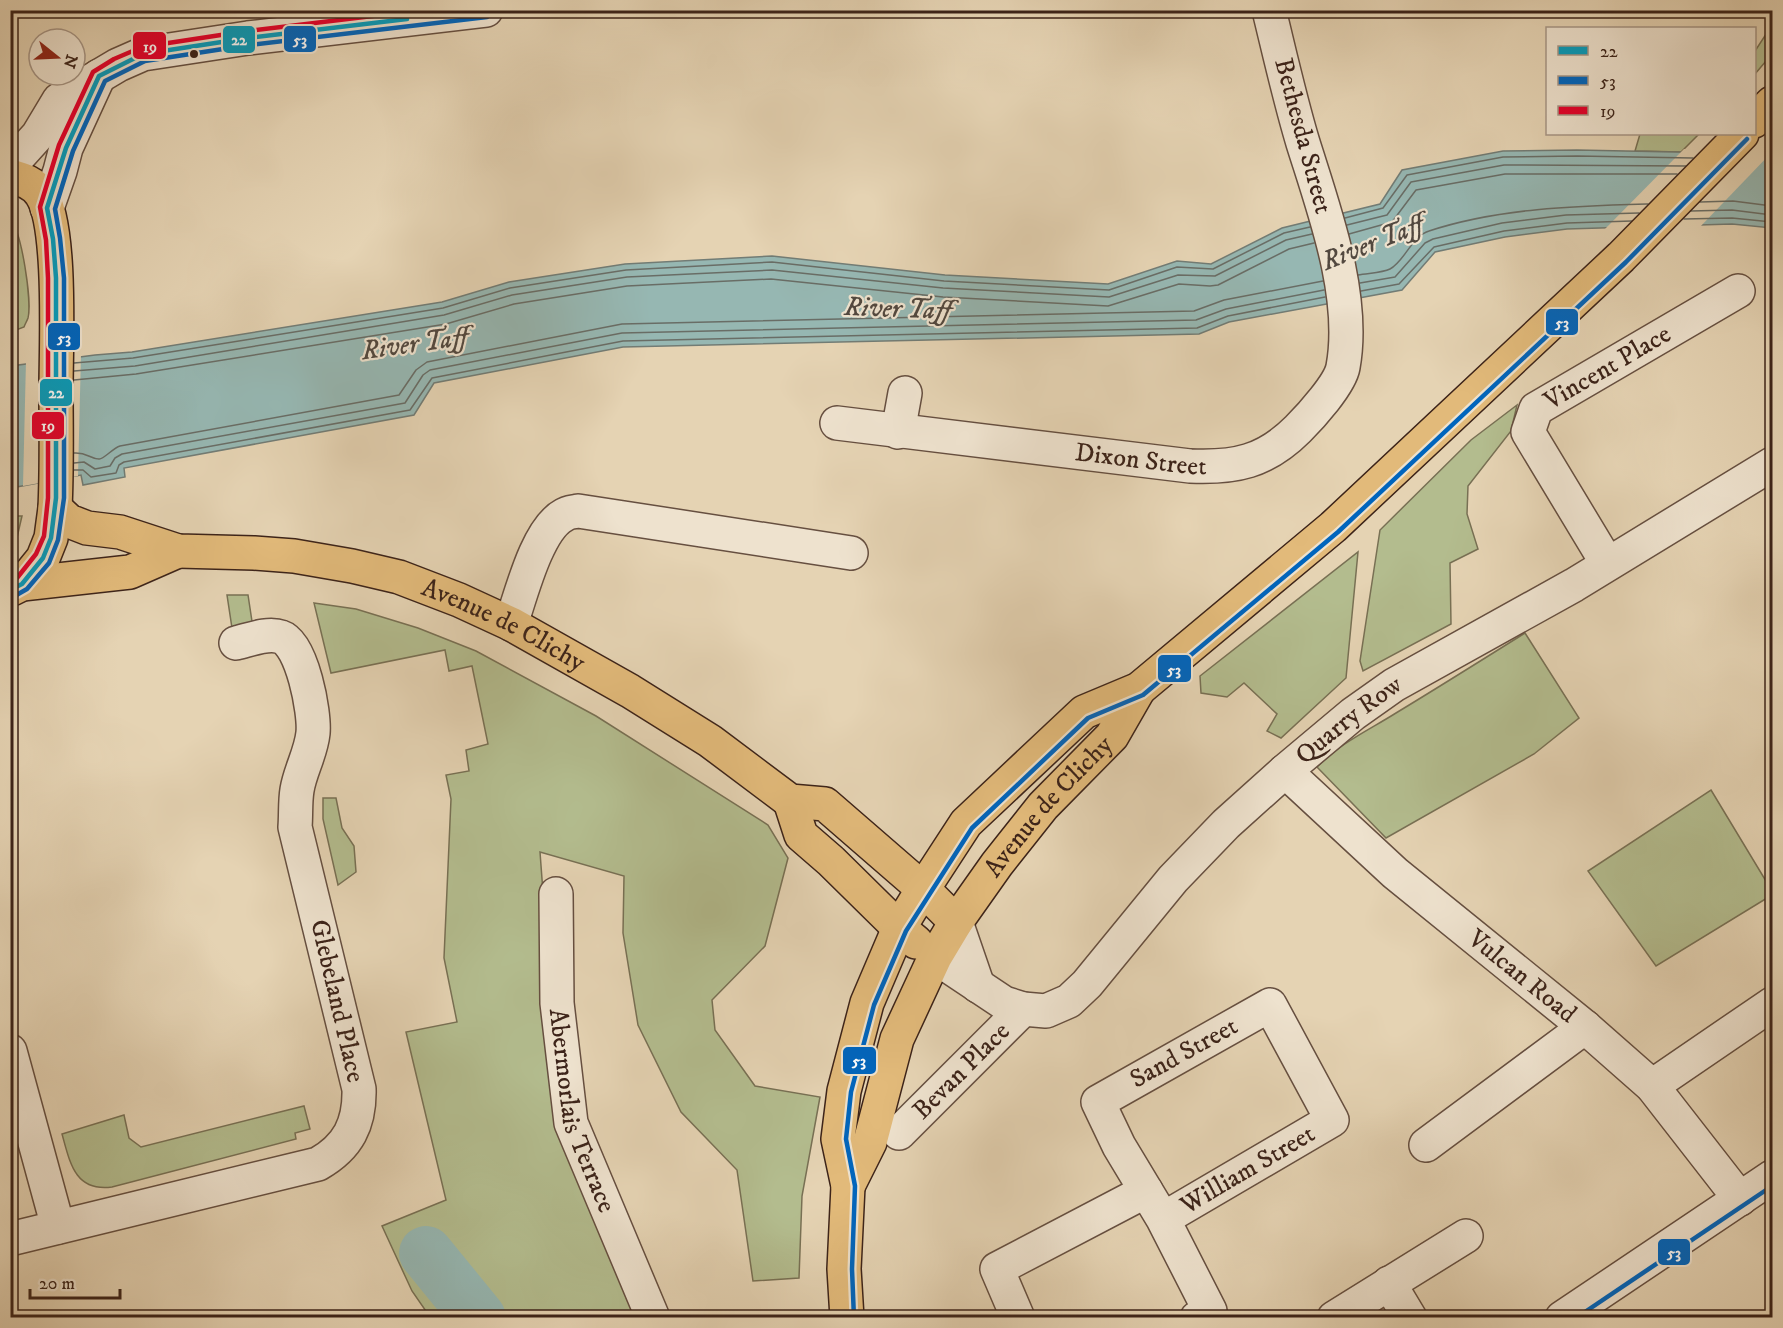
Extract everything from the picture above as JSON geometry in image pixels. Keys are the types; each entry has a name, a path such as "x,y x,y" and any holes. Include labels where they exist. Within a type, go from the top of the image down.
{"main road":[{"path":"1756,120 1773,103"},
{"name":"Avenue de Clichy","path":"899,928 966,823 1084,712 1139,689 1333,527 1621,257 1741,135"},
{"path":"10,176 25,179 41,194 47,208 53,239 56,494"},
{"name":"Avenue de Clichy","path":"56,494 69,521 87,528 120,532 178,550 294,556 352,566 399,577 459,600 511,624 630,691 711,741 790,801"},
{"name":"Avenue de Clichy","path":"16,587 43,558 51,538 56,494"},
{"name":"Avenue de Clichy","path":"16,587 130,572 178,550"},
{"name":"Avenue de Clichy","path":"935,957 956,922 997,864 1043,806 1112,736 1139,689"},
{"path":"848,1186 870,1142 897,1039 935,957 899,928 801,835 790,801 825,804 923,889 956,922"},
{"path":"847,1317 844,1269 848,1186 838,1138 844,1091 867,1003 899,928"}],"street":[{"path":"10,166 38,135 59,100 118,65 143,54 408,15 486,10"},
{"name":"Bethesda Street","path":"1269,10 1303,142 1322,202 1342,288 1345,330 1343,369"},
{"path":"47,208 66,148 99,76"},
{"name":"Vincent Place","path":"1607,563 1528,432 1536,409 1738,291"},
{"name":"Dixon Street","path":"837,423 1190,466 1219,467 1249,462 1284,442 1318,409 1343,369"},
{"path":"898,432 905,393"},
{"name":"Quarry Row","path":"935,957 1004,1003 1023,1009 1046,1011 1069,1001 1087,984 1173,879 1226,824 1353,714 1394,685 1574,585 1773,464"},
{"path":"511,624 537,549 552,524 565,514 578,511 851,553"},
{"name":"Glebeland Place","path":"10,1239 318,1164 332,1156 344,1145 353,1129 358,1113 359,1089 295,827 297,790 313,733 312,715 301,665 291,643 281,637 271,635 236,643"},
{"name":"Vulcan Road","path":"1285,771 1395,873 1585,1027 1652,1086 1762,1191"},
{"name":"Abermorlais Terrace","path":"556,894 557,1003 571,1123 653,1317"},
{"path":"956,922 978,986"},
{"path":"1652,1086 1773,1004"},
{"name":"Sand Street","path":"1146,1191 1119,1146 1098,1102 1270,1005 1332,1120"},
{"name":"Bevan Place","path":"899,1133 1023,1009"},
{"path":"1426,1145 1585,1027"},
{"path":"10,1051 58,1227"},
{"name":"William Street","path":"1163,1219 1332,1120"},
{"path":"1018,1317 997,1269 1146,1191 1163,1219 1204,1314"},
{"path":"1562,1317 1762,1191"},
{"path":"1334,1317 1466,1236"},
{"path":"1389,1283 1410,1317"}],"green space":[{"path":"1772,25 1772,54 1756,73 1756,49"},
{"path":"1640,135 1698,135 1681,152 1635,151"},
{"path":"10,219 22,251 29,310 24,327 11,332"},
{"path":"1517,405 1511,431 1468,486 1467,514 1478,549 1450,563 1451,624 1363,671 1360,661 1380,530 1471,440"},
{"path":"11,516 22,516 16,542 11,550"},
{"path":"1358,552 1346,678 1281,738 1267,731 1277,714 1244,683 1227,697 1201,693 1200,676"},
{"path":"227,595 248,595 253,628 232,628"},
{"path":"314,603 356,609 418,628 476,651 596,716 768,825 788,858 765,946 712,1000 715,1030 755,1086 820,1097 802,1196 799,1278 753,1281 737,1170 681,1112 638,1025 623,933 624,876 540,852 559,1108 646,1317 430,1317 412,1291 382,1226 446,1200 406,1032 457,1022 444,958 451,799 446,775 469,771 466,750 488,744 472,666 449,671 445,650 331,673"},
{"path":"1525,633 1579,718 1534,754 1386,838 1317,767 1355,737"},
{"path":"1711,790 1772,891 1772,895 1656,966 1588,871"},
{"path":"323,798 336,798 342,828 354,846 356,872 338,885 323,819"},
{"path":"304,1106 310,1129 295,1133 296,1139 112,1187 90,1185 82,1180 72,1165 62,1134 124,1115 129,1138 141,1147"}],"water":[{"name":"River Taff","path":"1577,150 1772,154 1772,228 1732,224 1567,229 1505,237 1435,252 1402,290 1229,322 1199,334 623,347 434,383 414,415 124,468 125,477 83,485 81,475 11,488 11,366 132,352 442,302 509,282 625,264 772,256 945,275 1108,284 1177,261 1211,264 1282,228 1380,204 1402,170 1503,151"}],"pier":[{"path":"1684,149 1772,152 1699,228 1604,230"},
{"path":"81,353 78,476 23,486 26,361"}],"waterway":[{"path":"426,1253 479,1318"}],"transit line":[{"name":"19","path":"10,581 17,578 36,554 44,536 48,498 48,278 46,240 40,207 59,145 93,72 114,59 142,47 247,31 406,12"},
{"name":"53","path":"13,597 27,589 49,563 58,540 64,498 64,278 55,209 73,151 105,81 145,61 249,45 487,17"},
{"name":"22","path":"10,590 22,584 43,558 51,538 56,498 56,278 53,239 47,208 66,148 99,76 143,54 248,38 407,19"},
{"name":"53","path":"854,1318 852,1269 855,1186 846,1139 851,1092 874,1005 906,931 972,828 1088,718 1143,695 1338,532 1626,262 1747,139"},
{"name":"53","path":"1576,1318 1772,1186"}]}
